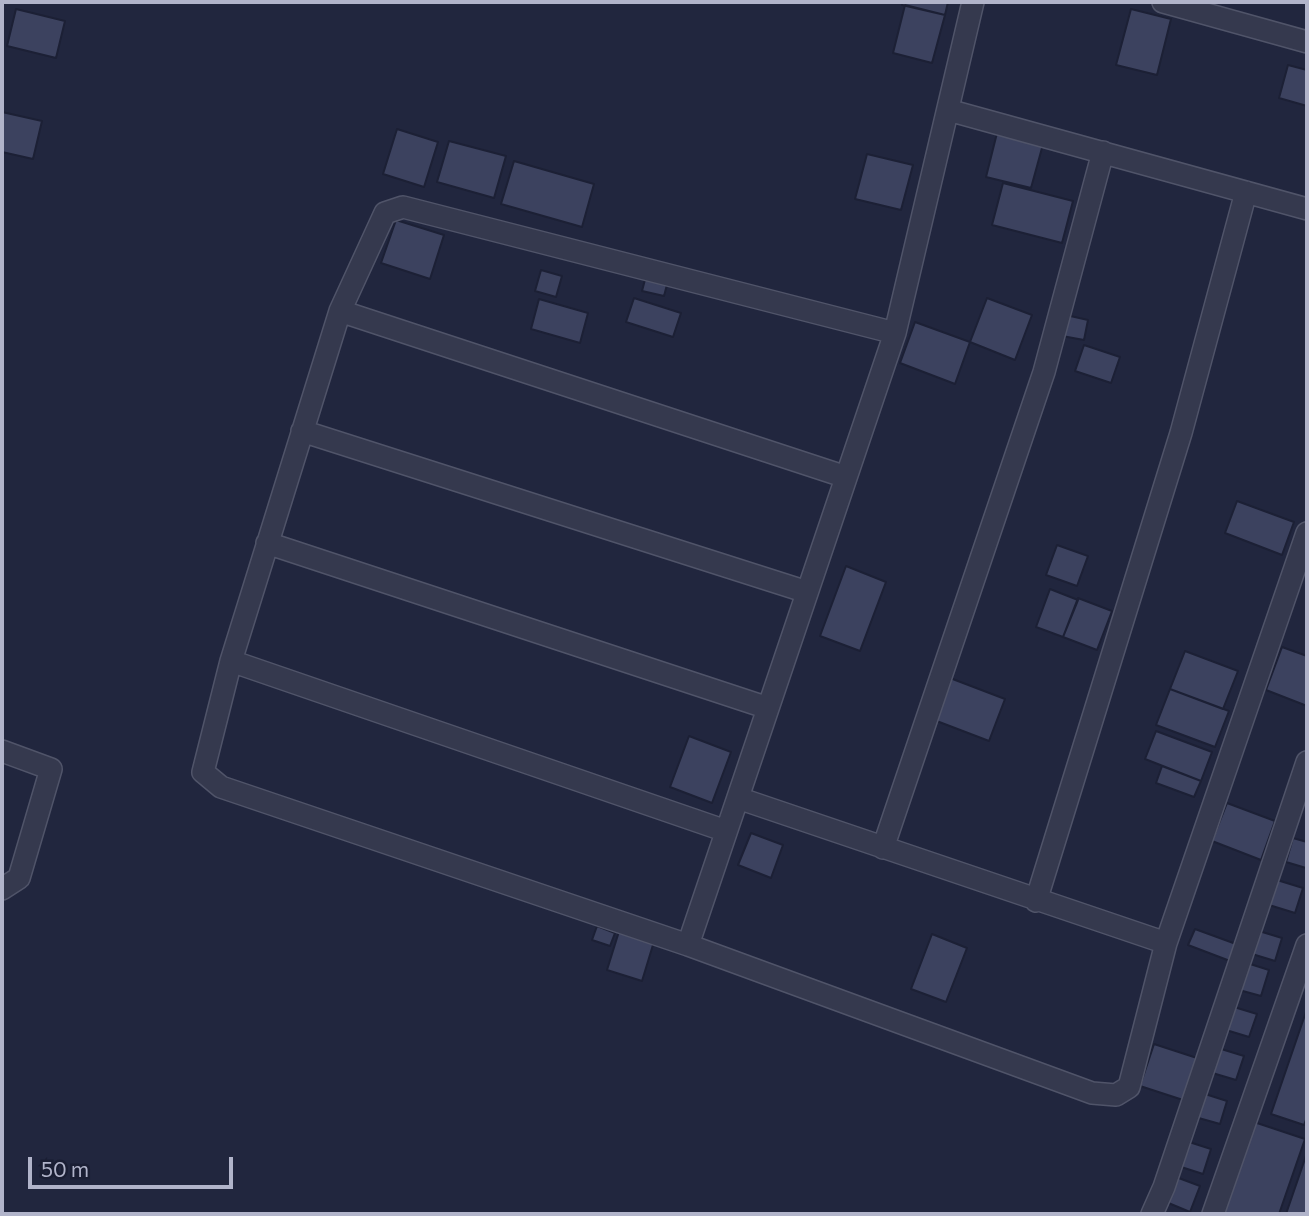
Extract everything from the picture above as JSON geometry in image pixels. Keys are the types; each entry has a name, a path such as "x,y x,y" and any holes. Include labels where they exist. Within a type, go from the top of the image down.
{"street":[{"path":"688,946 895,333 973,2"},
{"path":"1163,2 1307,42"},
{"path":"948,110 1307,209"},
{"path":"883,848 1044,372 1103,152"},
{"path":"1036,901 1181,433 1246,192"},
{"path":"895,333 403,207 385,212 340,311 230,661 203,772 220,787 688,946 1092,1093 1116,1095 1129,1087 1166,943 1307,533"},
{"path":"340,311 846,477"},
{"path":"302,431 807,592"},
{"path":"267,543 768,708"},
{"path":"230,661 726,831"},
{"path":"2,751 51,769 19,878 2,889"},
{"path":"1152,1214 1164,1187 1307,762"},
{"path":"738,798 1166,943"},
{"path":"1213,1214 1307,945"}],"building":[{"path":"903,2 948,2 945,15 902,5"},
{"path":"905,5 945,15 932,63 893,53"},
{"path":"16,9 65,21 56,58 7,46"},
{"path":"1131,9 1171,19 1157,75 1116,65"},
{"path":"1288,65 1307,70 1307,106 1279,98"},
{"path":"2,112 42,121 33,159 2,152"},
{"path":"999,125 1045,137 1031,188 986,177"},
{"path":"397,129 438,142 424,187 383,174"},
{"path":"449,141 506,156 494,198 437,182"},
{"path":"867,154 913,165 901,210 855,199"},
{"path":"514,161 594,184 582,227 501,204"},
{"path":"1003,183 1073,201 1062,243 992,225"},
{"path":"396,220 444,235 430,279 381,263"},
{"path":"541,270 562,276 556,297 535,291"},
{"path":"647,272 669,277 664,296 642,291"},
{"path":"634,298 681,313 673,337 626,322"},
{"path":"987,298 1032,315 1015,360 970,342"},
{"path":"539,299 588,313 580,343 531,329"},
{"path":"1066,315 1088,320 1084,340 1062,336"},
{"path":"915,322 970,342 955,384 900,363"},
{"path":"1084,345 1120,357 1111,383 1075,371"},
{"path":"1237,501 1294,522 1282,555 1225,533"},
{"path":"1057,545 1088,556 1077,586 1046,575"},
{"path":"846,566 886,582 860,651 820,636"},
{"path":"1050,589 1078,600 1063,637 1036,627"},
{"path":"1078,598 1112,611 1097,650 1063,637"},
{"path":"1282,647 1307,656 1307,706 1266,690"},
{"path":"1185,651 1238,671 1223,709 1170,689"},
{"path":"950,678 1005,699 989,741 934,720"},
{"path":"1170,689 1229,711 1215,747 1156,725"},
{"path":"1156,731 1212,752 1201,781 1145,759"},
{"path":"689,736 731,752 712,803 670,787"},
{"path":"1162,766 1201,781 1194,797 1156,783"},
{"path":"1227,803 1275,821 1261,860 1212,841"},
{"path":"751,833 783,845 771,878 738,865"},
{"path":"1293,838 1307,842 1306,868 1286,862"},
{"path":"1277,880 1303,888 1295,913 1269,905"},
{"path":"621,925 656,935 642,981 607,970"},
{"path":"597,926 615,933 610,946 592,940"},
{"path":"1195,929 1236,944 1230,961 1188,945"},
{"path":"1259,931 1282,938 1275,961 1252,954"},
{"path":"932,934 967,948 946,1002 911,989"},
{"path":"1247,963 1269,970 1261,996 1239,990"},
{"path":"1234,1007 1257,1014 1249,1037 1226,1030"},
{"path":"1307,1009 1307,1117 1304,1125 1271,1114"},
{"path":"1154,1044 1197,1058 1183,1100 1140,1086"},
{"path":"1218,1048 1244,1056 1236,1080 1209,1072"},
{"path":"1202,1093 1227,1101 1220,1124 1195,1117"},
{"path":"1254,1122 1305,1139 1279,1214 1224,1214"},
{"path":"1186,1141 1211,1149 1203,1174 1178,1166"},
{"path":"1307,1153 1307,1214 1286,1214"},
{"path":"1176,1177 1200,1186 1190,1212 1166,1202"}]}
